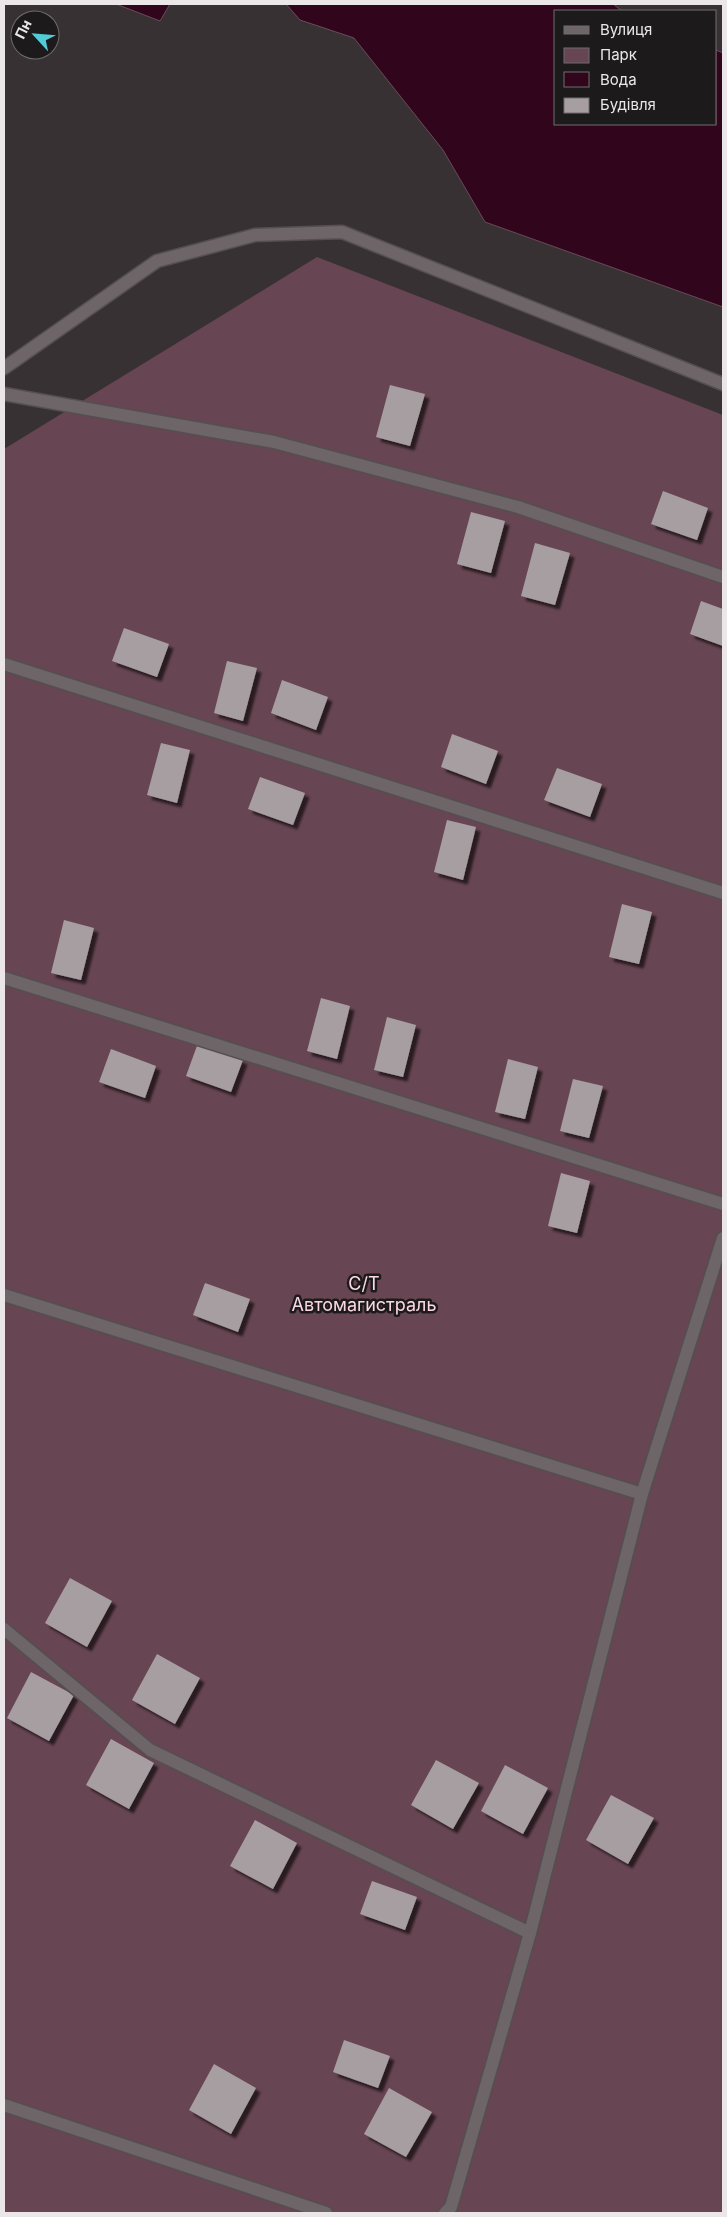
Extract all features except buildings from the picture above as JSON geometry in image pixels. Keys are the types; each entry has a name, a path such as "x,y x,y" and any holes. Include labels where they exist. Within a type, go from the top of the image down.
{"lane":[{"path":"4,368 157,261 255,235 342,232 723,384"},
{"path":"4,394 274,442 518,506 723,577"},
{"path":"4,664 723,893"},
{"path":"4,978 723,1204"},
{"path":"446,2213 451,2207 530,1934 642,1494 723,1238"},
{"path":"4,1295 642,1494"},
{"path":"4,1629 150,1750 530,1934"},
{"path":"4,2106 326,2213"}],"green space":[{"name":"С/Т Автомагистраль","path":"317,257 723,415 723,2213 4,2213 4,449"}],"water":[{"path":"116,4 170,4 160,21"},
{"path":"286,4 613,4 621,10 554,10 554,125 717,125 717,50 723,53 723,307 485,222 443,150 354,38 300,20"}]}
